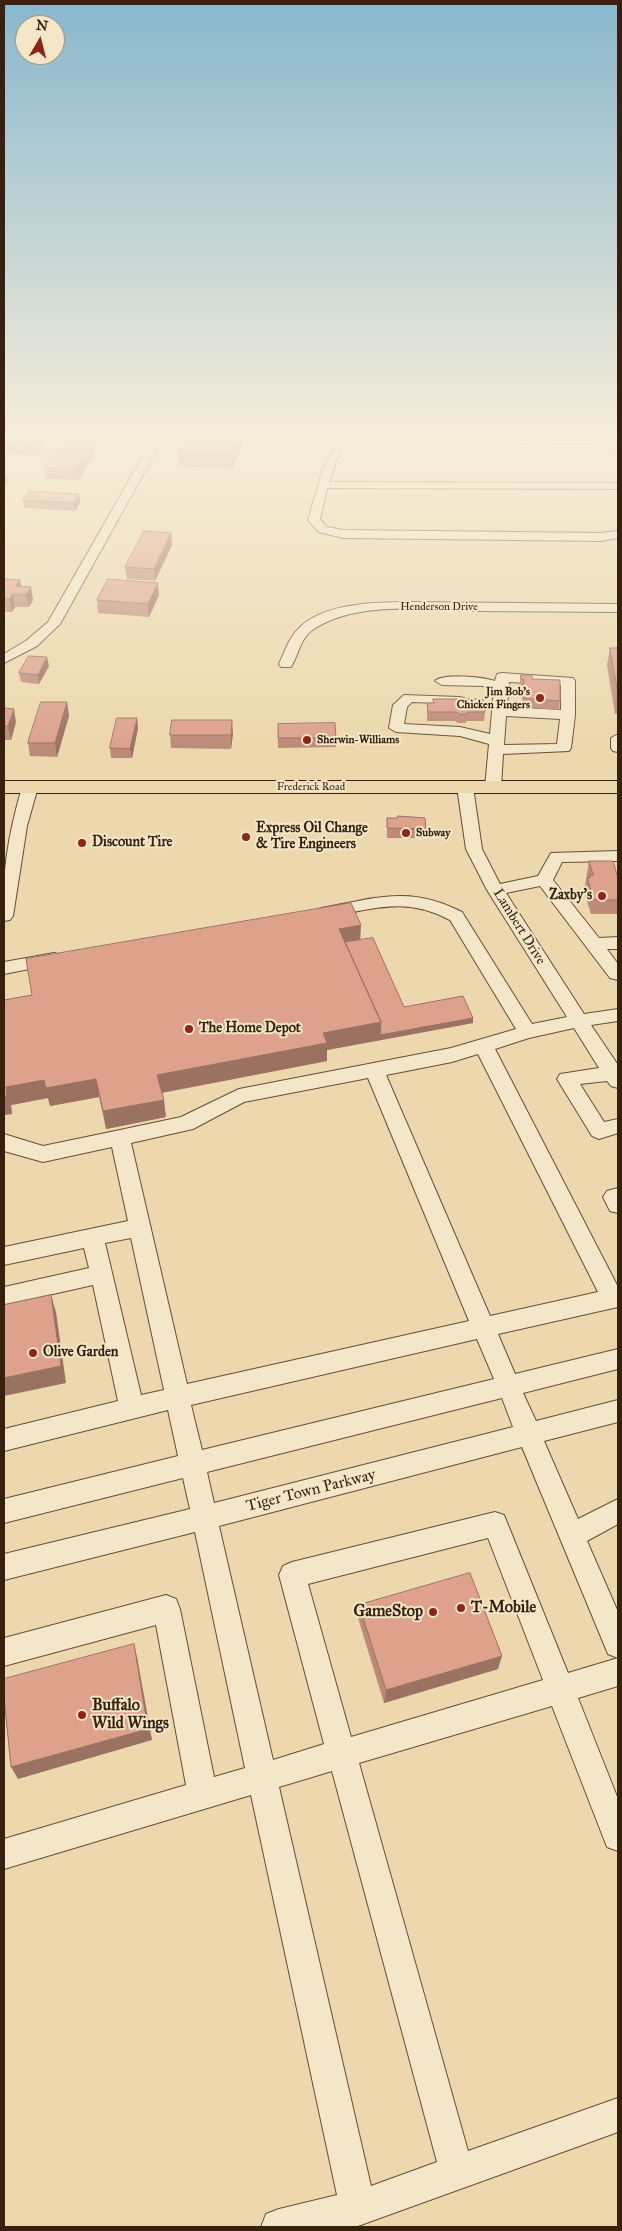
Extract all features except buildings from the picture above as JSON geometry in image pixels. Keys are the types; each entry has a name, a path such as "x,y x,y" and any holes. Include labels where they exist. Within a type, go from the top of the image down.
{"main road":[{"name":"Frederick Road","path":"4,787 618,787"}],"street":[{"path":"4,659 32,643 53,624 100,541"},
{"name":"Henderson Drive","path":"286,664 303,630 319,620 342,612 397,607 618,608"},
{"path":"442,680 556,684 562,687 562,705 568,712 564,748 496,746 479,734 456,730 396,728 400,705 410,698 472,701"},
{"path":"493,787 498,726 496,705 502,682"},
{"path":"426,699 408,708 407,717 413,723 498,726"},
{"path":"496,705 568,712"},
{"path":"618,738 618,748"},
{"path":"4,916 11,826 30,787"},
{"name":"Lambert Drive","path":"465,787 474,848 495,890 578,1021 616,1075"},
{"path":"495,890 544,880 557,857 618,856"},
{"path":"544,880 616,974 618,974"},
{"path":"306,916 403,899 422,901 440,906 456,916 528,1032"},
{"path":"594,944 618,943"},
{"path":"4,968 72,956"},
{"path":"4,1142 20,1149 43,1154 186,1124 239,1096 452,1055 528,1032 578,1021 618,1015"},
{"path":"4,1440 178,1397 615,1298 484,1046"},
{"path":"374,1070 507,1386 530,1433 571,1536 618,1644"},
{"path":"616,1075 567,1079 599,1131 618,1126"},
{"path":"120,1138 358,2208"},
{"path":"618,1196 614,1197 618,1205"},
{"path":"4,1256 140,1227"},
{"path":"93,1237 132,1408"},
{"path":"4,1296 102,1274"},
{"path":"4,1511 618,1359"},
{"name":"Tiger Town Parkway","path":"4,1567 203,1518 618,1411"},
{"path":"571,1536 618,1511"},
{"path":"457,2173 292,1575 495,1524 618,1836"},
{"path":"4,1652 166,1609 202,1795"},
{"path":"4,1854 618,1672"},
{"path":"279,2227 358,2208 618,2116"}],"place":[{"name":"Jim Bob's Chicken Fingers","path":"540,698"},
{"name":"Sherwin-Williams","path":"307,740"},
{"name":"Subway","path":"406,833"},
{"name":"Express Oil Change & Tire Engineers","path":"246,837"},
{"name":"Discount Tire","path":"82,843"},
{"name":"Zaxby's","path":"602,896"},
{"name":"The Home Depot","path":"189,1029"},
{"name":"Olive Garden","path":"33,1353"},
{"name":"T-Mobile","path":"461,1608"},
{"name":"GameStop","path":"433,1612"},
{"name":"Buffalo Wild Wings","path":"82,1715"}]}
